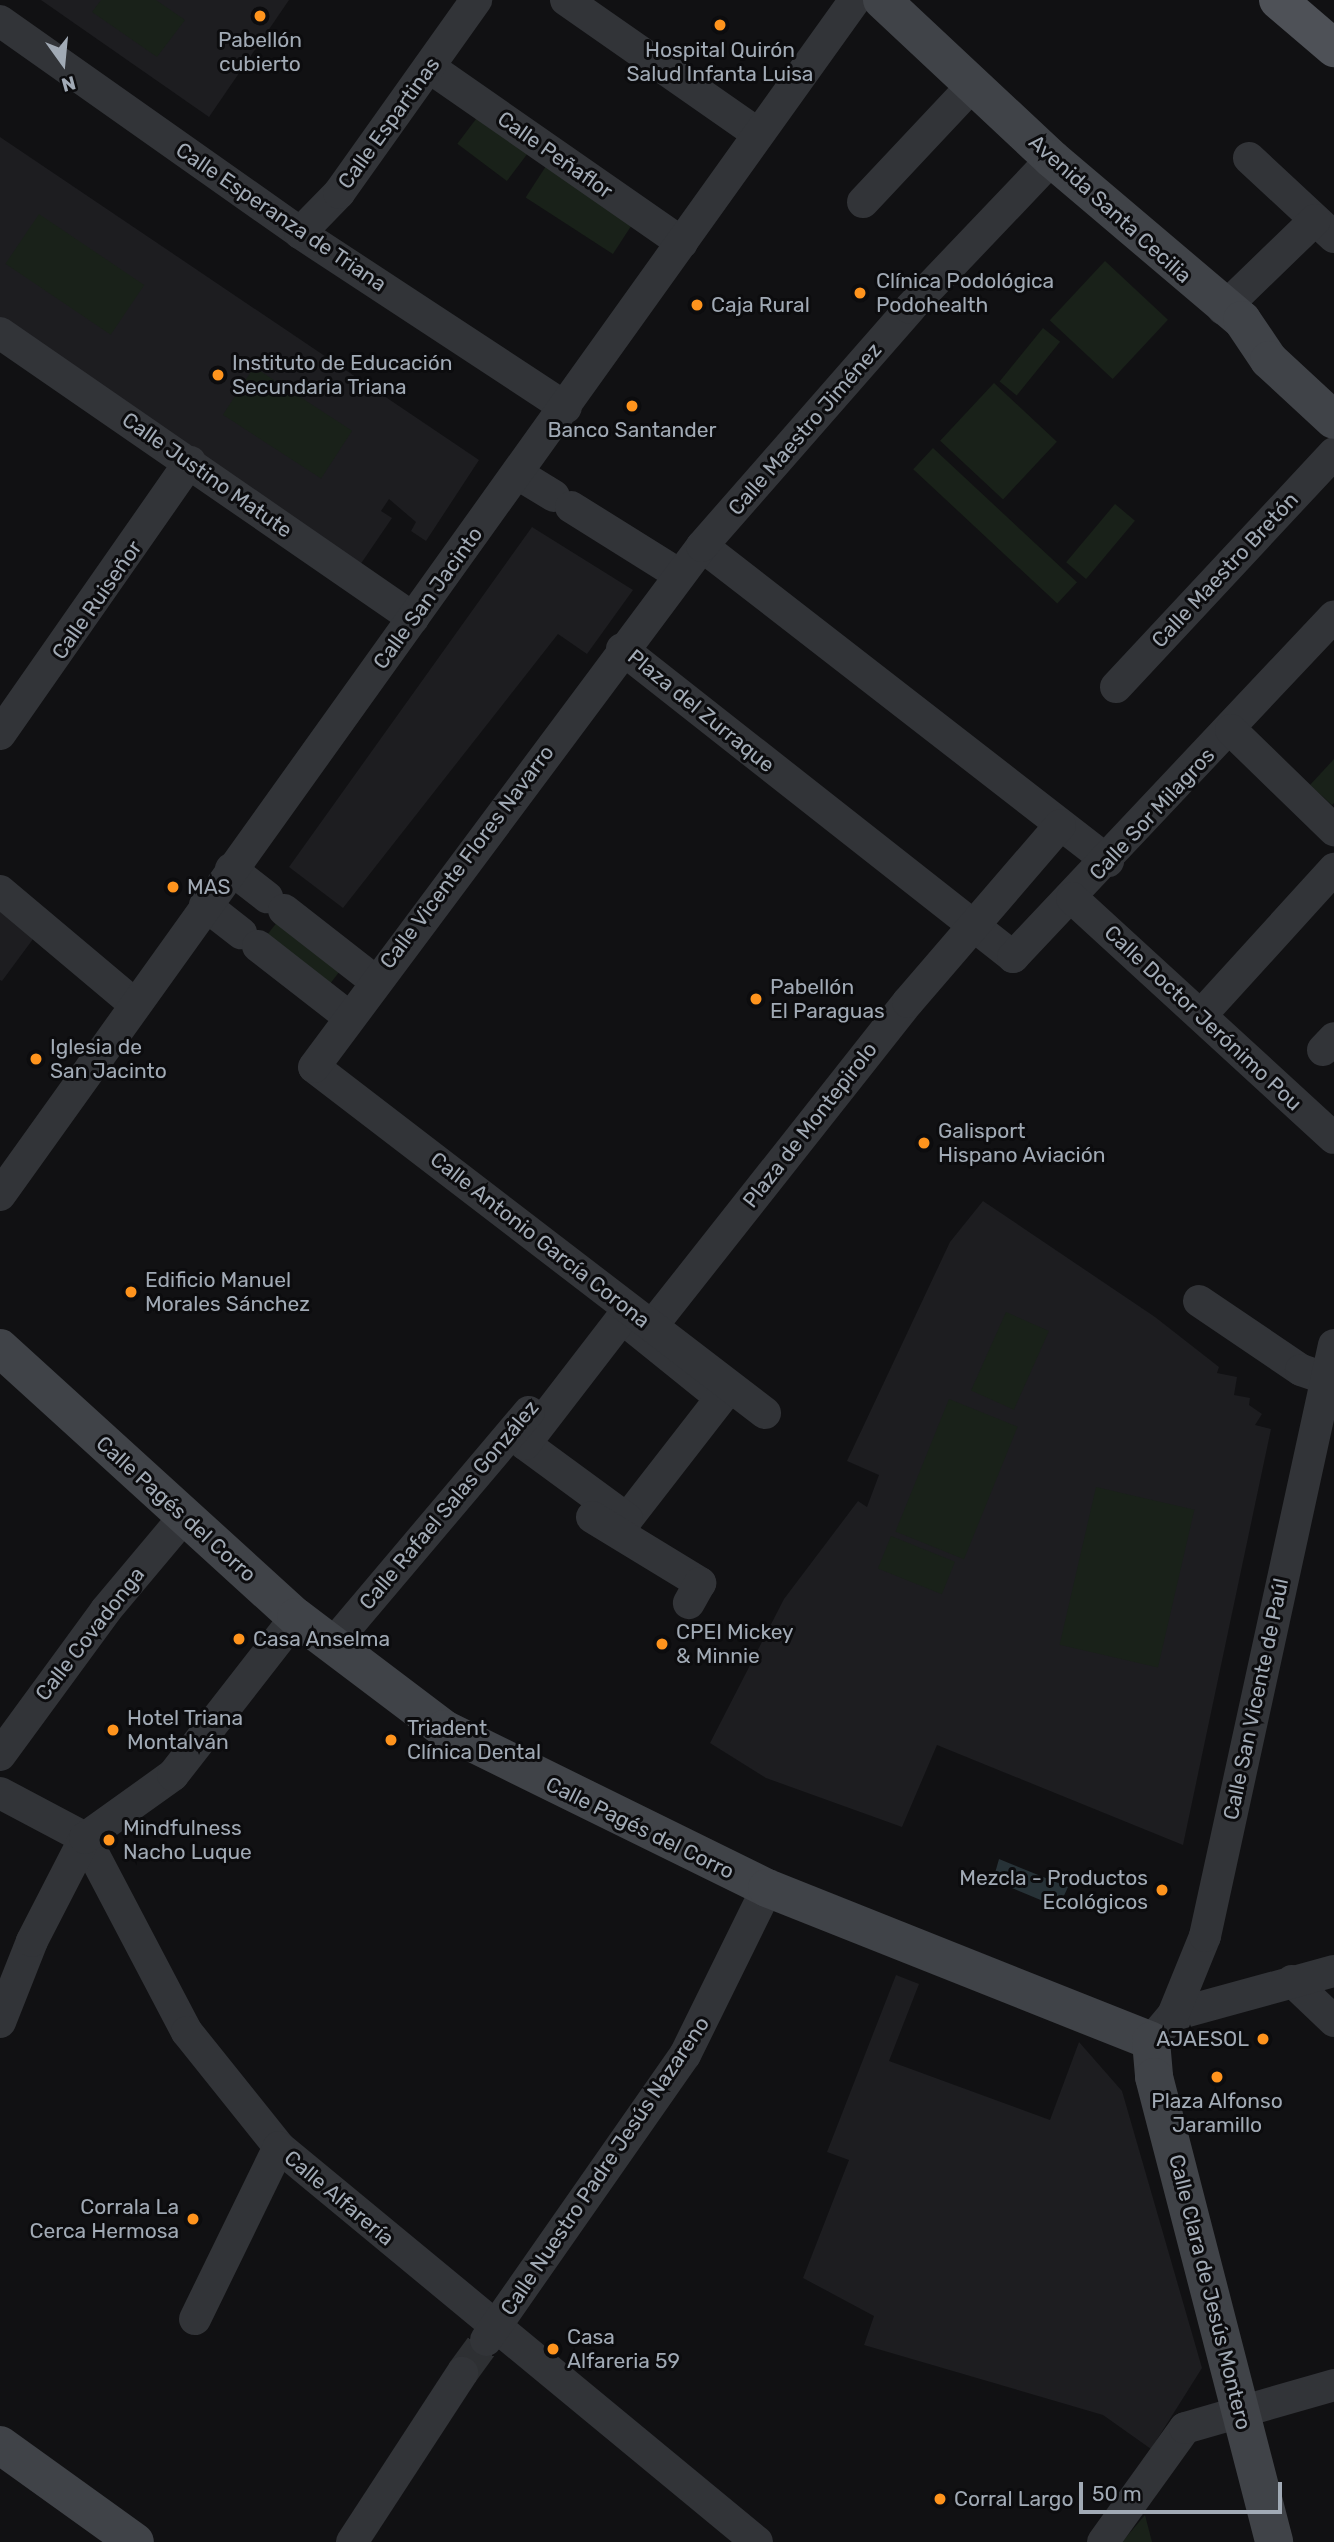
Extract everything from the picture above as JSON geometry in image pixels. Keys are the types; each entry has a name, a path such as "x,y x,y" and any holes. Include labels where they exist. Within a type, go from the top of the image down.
{"main road":[{"name":"Avenida Santa Cecilia","path":"882,0 974,83 1052,159 1223,309 1242,320 1269,360 1334,420"},
{"path":"1278,0 1310,24"},
{"name":"Calle Pagés del Corro","path":"0,1348 296,1617 444,1729 767,1888 1162,2028"},
{"name":"Calle Clara de Jesús Montero","path":"1162,2028 1154,2077 1274,2542"},
{"path":"0,2445 135,2542"}],"street":[{"path":"566,0 758,134"},
{"name":"Calle San Jacinto","path":"0,1195 133,1003 566,408 855,0"},
{"name":"Calle Espartinas","path":"300,233 339,193 473,4"},
{"name":"Calle Esperanza de Triana","path":"0,21 300,233 566,408"},
{"name":"Calle Peñaflor","path":"429,67 682,243"},
{"path":"863,202 974,83"},
{"path":"1223,309 1324,228 1249,158"},
{"name":"Calle Maestro Jiménez","path":"702,546 825,427 910,307 1052,159"},
{"name":"Calle Justino Matute","path":"0,333 413,618"},
{"name":"Calle Maestro Bretón","path":"1116,687 1334,453"},
{"name":"Calle Ruiseñor","path":"0,734 190,462"},
{"path":"518,474 680,575"},
{"path":"702,546 1108,860"},
{"name":"Plaza del Zurraque","path":"702,546 622,649 1013,957 1072,898"},
{"name":"Calle Sor Milagros","path":"1072,898 1108,860 1188,762 1226,735 1334,616"},
{"name":"Calle Vicente Flores Navarro","path":"314,1067 374,980 622,649"},
{"name":"Calle Sor Milagros","path":"1226,735 1334,830"},
{"path":"972,927 1060,825"},
{"path":"231,869 374,980"},
{"path":"1203,1013 1334,869"},
{"path":"0,891 133,1003"},
{"name":"Calle Doctor Jerónimo Pou","path":"1072,898 1203,1013 1334,1138"},
{"path":"205,905 348,1016"},
{"name":"Plaza de Montepirolo","path":"652,1326 972,927"},
{"name":"Calle Antonio García Corona","path":"314,1067 614,1295 742,1401"},
{"name":"Calle Rafael Salas González","path":"332,1645 500,1451 614,1295"},
{"path":"1199,1301 1301,1370 1324,1378"},
{"path":"622,1318 742,1401 629,1519 525,1444 622,1318"},
{"name":"Calle San Vicente de Paúl","path":"1162,2028 1205,1936 1321,1452 1324,1378 1334,1345"},
{"path":"629,1544 742,1401"},
{"path":"500,1451 629,1544 700,1583 689,1603"},
{"name":"Calle Covadonga","path":"0,1755 106,1610 184,1517"},
{"path":"0,2022 32,1941 85,1838 173,1775 296,1617"},
{"path":"0,1793 85,1838"},
{"name":"Calle Alfarería","path":"85,1838 187,2032 279,2147 490,2334 658,2455 757,2542"},
{"name":"Calle Nuestro Padre Jesús Nazareno","path":"490,2334 685,2055 767,1888"},
{"path":"1162,2028 1293,1981 1334,1971"},
{"path":"1293,1981 1334,2021"},
{"path":"195,2319 279,2147"},
{"path":"352,2542 462,2373"},
{"path":"1103,2542 1185,2428 1241,2409 1334,2385"}],"shaded area":[{"path":"41,0 289,0 209,117"},
{"path":"101,0 156,0 185,20 157,57 92,12"},
{"path":"479,115 529,152 507,181 457,144"},
{"name":"Instituto de Educación Secundaria Triana","path":"0,137 479,460 426,541 411,531 416,522 389,499 381,511 392,518 360,565 0,317"},
{"path":"548,163 635,220 613,254 526,197"},
{"path":"39,214 144,285 111,335 5,264"},
{"path":"1105,261 1168,320 1113,379 1050,320"},
{"path":"1043,328 1060,342 1017,395 1000,382"},
{"path":"254,367 352,431 321,479 223,415"},
{"path":"994,383 1057,442 1003,499 940,441"},
{"path":"933,448 1077,582 1057,604 913,469"},
{"path":"1115,504 1135,521 1086,579 1066,562"},
{"path":"532,527 633,590 587,654 558,634 343,908 289,867"},
{"path":"1334,759 1334,803 1332,805 1310,785"},
{"path":"0,908 36,935 2,981 0,980"},
{"path":"278,921 343,967 326,989 267,935"},
{"path":"983,1201 1155,1317 1219,1367 1217,1373 1237,1377 1234,1395 1250,1398 1249,1405 1262,1414 1255,1425 1271,1429 1183,1845 937,1745 902,1827 766,1778 710,1743 784,1599 858,1501 867,1507 879,1475 847,1461 950,1242"},
{"path":"1006,1312 1049,1331 1014,1410 971,1391"},
{"path":"949,1399 1018,1427 964,1559 895,1532"},
{"path":"1096,1487 1194,1510 1158,1668 1060,1645"},
{"path":"891,1536 955,1562 942,1594 878,1568"},
{"path":"999,1859 1068,1887 1062,1900 1047,1894 1043,1901 993,1880"},
{"path":"896,1975 919,1984 889,2061 1050,2120 1079,2042 1122,2091 1202,2368 1151,2449 1103,2415 864,2345 874,2316 803,2278 849,2160 827,2152"},
{"path":"1145,2515 1152,2542 1122,2542"}],"tunnel":[{"path":"462,2373 486,2340"}],"place":[{"name":"Pabellón cubierto","path":"260,16"},
{"name":"Hospital Quirón Salud Infanta Luisa","path":"720,25"},
{"name":"Clínica Podológica Podohealth","path":"860,293"},
{"name":"Caja Rural","path":"697,305"},
{"name":"Instituto de Educación Secundaria Triana","path":"218,375"},
{"name":"Banco Santander","path":"632,406"},
{"name":"MAS","path":"173,887"},
{"name":"Pabellón El Paraguas","path":"756,999"},
{"name":"Iglesia de San Jacinto","path":"36,1059"},
{"name":"Galisport Hispano Aviación","path":"924,1143"},
{"name":"Edificio Manuel Morales Sánchez","path":"131,1292"},
{"name":"Casa Anselma","path":"239,1639"},
{"name":"CPEI Mickey & Minnie","path":"662,1644"},
{"name":"Hotel Triana Montalván","path":"113,1730"},
{"name":"Triadent Clínica Dental","path":"391,1740"},
{"name":"Mindfulness Nacho Luque","path":"109,1840"},
{"name":"Mezcla - Productos Ecológicos","path":"1162,1890"},
{"name":"AJAESOL","path":"1263,2039"},
{"name":"Plaza Alfonso Jaramillo","path":"1217,2077"},
{"name":"Corrala La Cerca Hermosa","path":"193,2219"},
{"name":"Casa Alfareria 59","path":"553,2349"},
{"name":"Corral Largo","path":"940,2499"}]}
